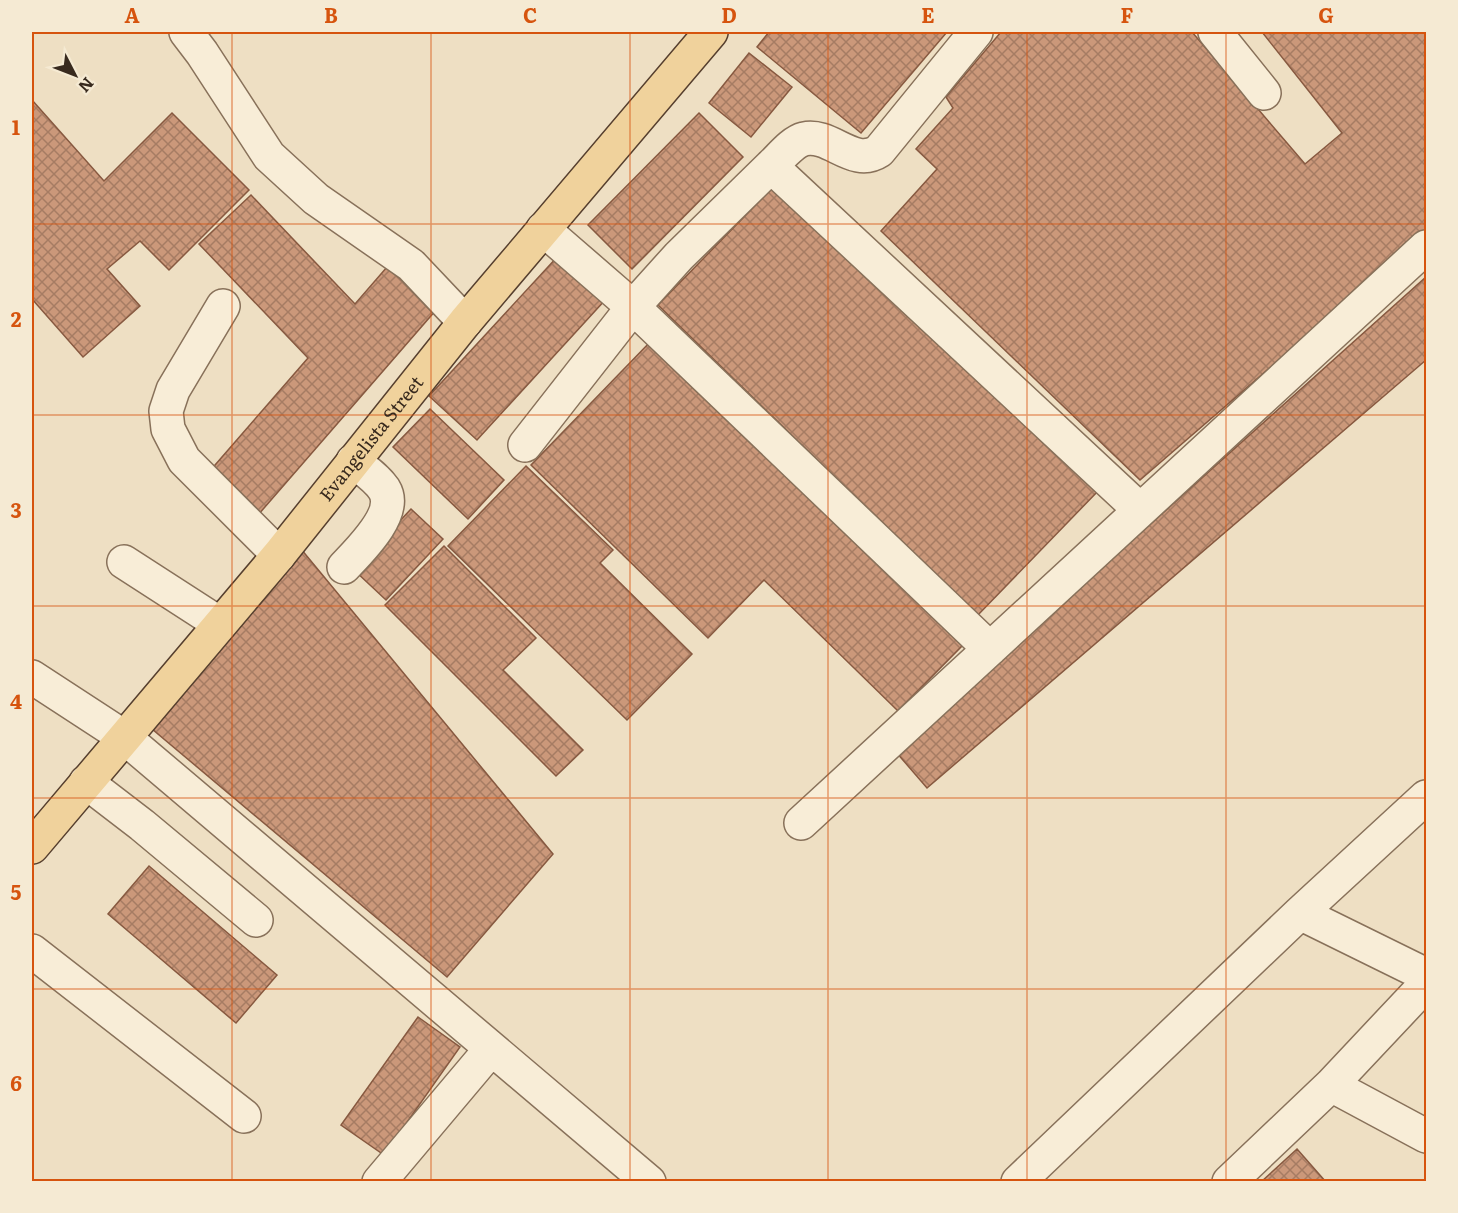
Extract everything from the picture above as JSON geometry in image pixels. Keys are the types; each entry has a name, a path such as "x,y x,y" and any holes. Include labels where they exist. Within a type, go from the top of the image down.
{"main road":[{"name":"Evangelista Street","path":"32,847 279,555 465,322 711,32"}],"street":[{"path":"186,32 269,156 316,199 411,265 465,322"},
{"path":"525,445 633,307 679,256 771,166 802,139 817,139 859,156 871,156 879,151 976,32"},
{"path":"1215,32 1264,93"},
{"path":"771,166 1139,510"},
{"path":"543,229 633,307 990,649"},
{"path":"801,823 1426,247"},
{"path":"223,306 173,390 166,411 168,429 184,460 279,555"},
{"path":"344,567 370,538 384,516 388,502 385,491 372,475 353,461"},
{"path":"124,562 220,624"},
{"path":"32,677 124,737 649,1182"},
{"path":"86,782 142,825 256,920"},
{"path":"1018,1182 1300,913 1424,802"},
{"path":"1300,913 1426,975"},
{"path":"32,951 244,1116"},
{"path":"1229,1182 1331,1084 1426,984"},
{"path":"379,1182 492,1049"},
{"path":"1331,1084 1426,1136"}],"building":[{"path":"769,32 947,32 861,133 757,47"},
{"path":"1001,32 1192,32 1305,164 1342,133 1262,32 1426,32 1426,233 1140,480 881,231 937,169 916,149 953,108 946,97"},
{"path":"749,53 792,87 751,137 709,103"},
{"path":"32,100 104,181 172,113 249,190 169,270 140,241 107,269 140,306 83,357 32,299"},
{"path":"699,113 743,157 632,269 588,225"},
{"path":"780,180 1099,490 977,616 658,305"},
{"path":"251,195 355,304 387,267 436,310 258,515 209,472 308,358 199,244"},
{"path":"558,256 606,299 477,440 429,396"},
{"path":"1426,277 1426,360 927,788 896,752"},
{"path":"651,341 963,645 898,711 764,580 708,638 531,465"},
{"path":"430,409 504,480 468,519 393,447"},
{"path":"526,466 613,550 600,563 692,654 627,720 448,546"},
{"path":"411,509 443,539 386,600 354,570"},
{"path":"444,546 536,638 503,670 583,750 556,776 385,605"},
{"path":"301,549 553,854 447,977 146,724"},
{"path":"149,866 277,975 236,1023 108,914"},
{"path":"418,1017 460,1047 384,1155 341,1125"},
{"path":"1297,1149 1326,1182 1261,1182"}]}
